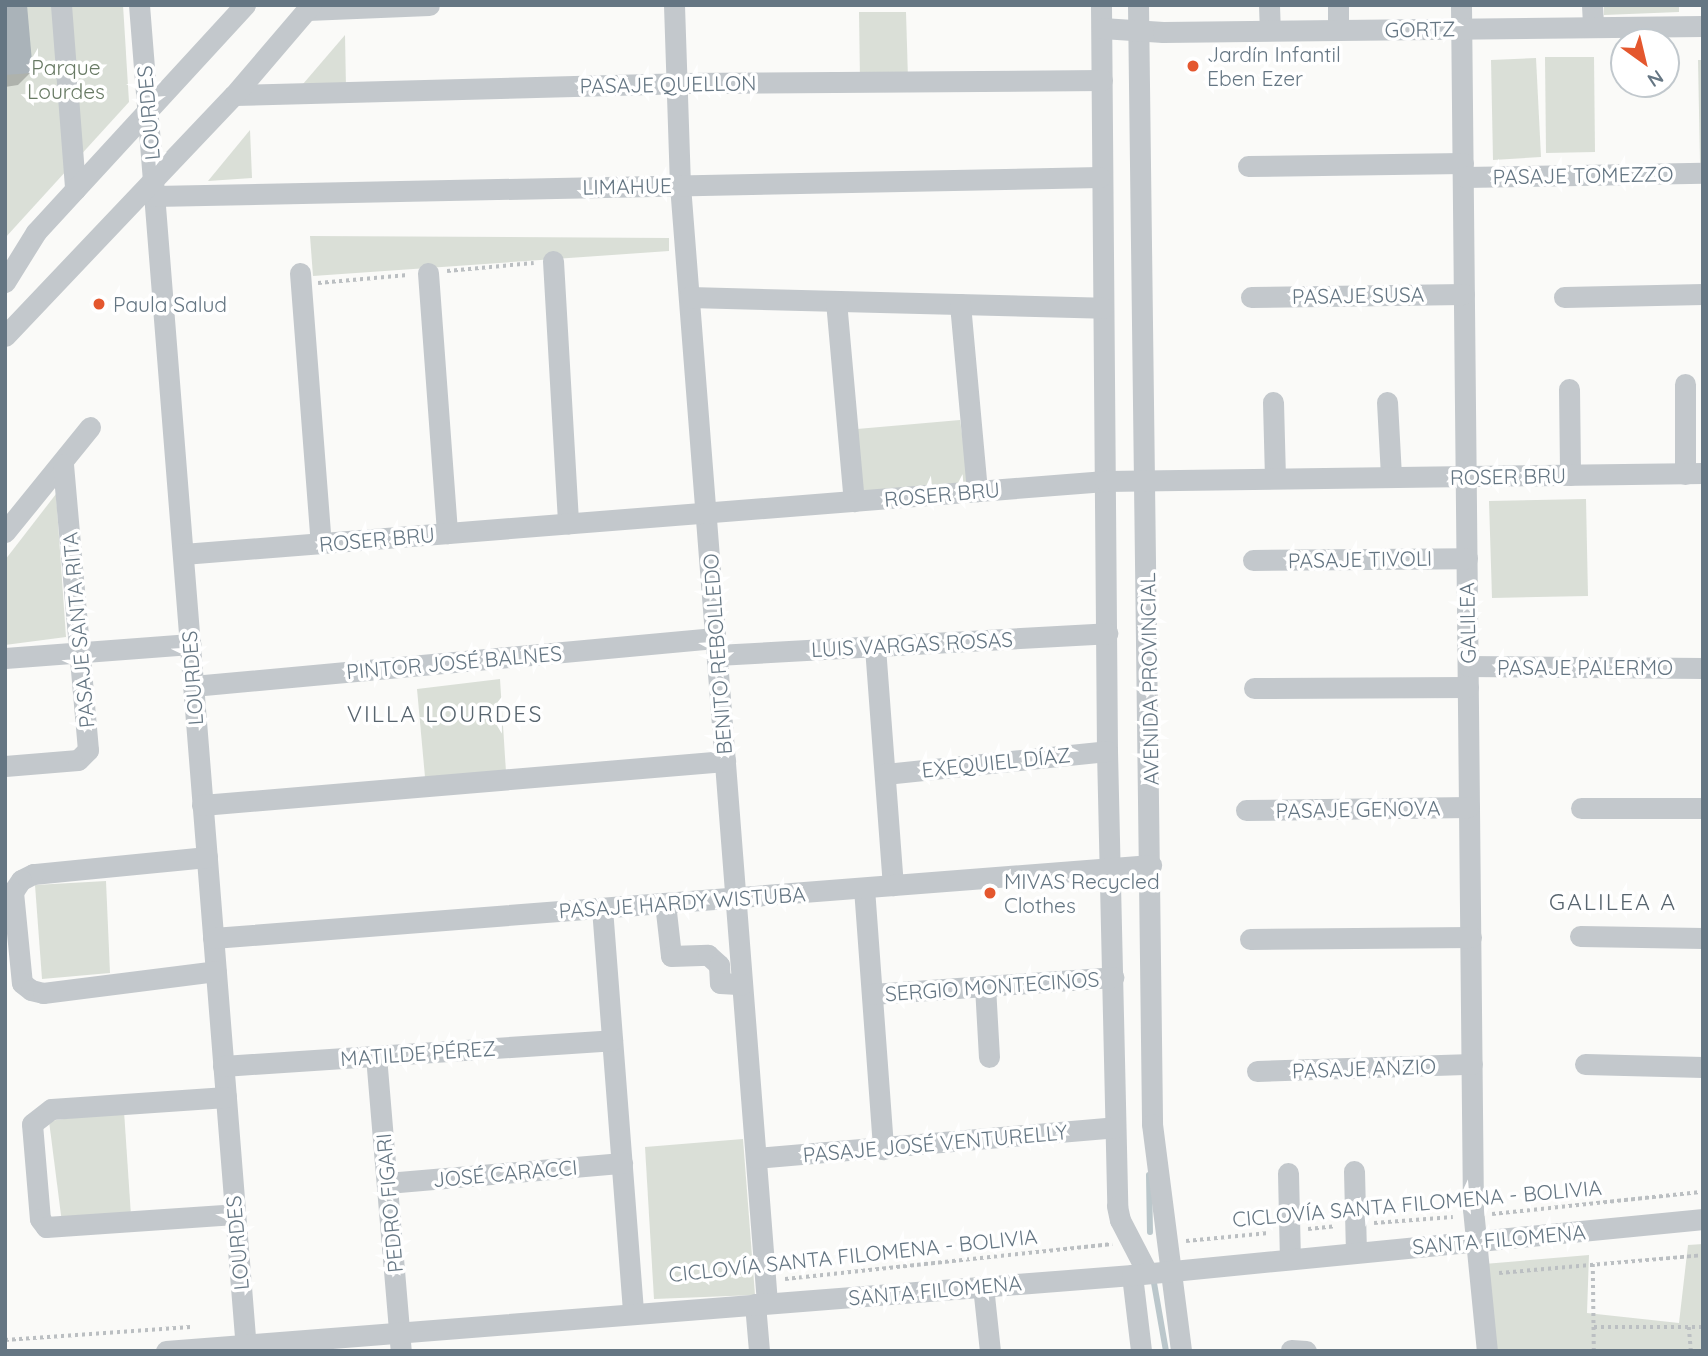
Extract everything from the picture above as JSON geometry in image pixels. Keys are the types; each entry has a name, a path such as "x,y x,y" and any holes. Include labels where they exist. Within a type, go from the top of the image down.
{"street":[{"path":"61,5 75,189"},
{"name":"LOURDES","path":"139,5 246,1348"},
{"path":"5,336 154,188 309,8 429,5"},
{"name":"BENITO REBOLLEDO","path":"674,5 679,83 680,185 755,1158 762,1296 759,1351"},
{"name":"AVENIDA PROVINCIAL","path":"1101,5 1100,177 1107,751 1115,1126 1118,1214 1139,1273"},
{"name":"AVENIDA PROVINCIAL","path":"1138,5 1147,480 1152,1124 1181,1351"},
{"path":"1269,5 1270,30"},
{"path":"1338,5 1338,30"},
{"name":"GALILEA","path":"1461,5 1474,1241 1488,1351"},
{"path":"1592,5 1592,27"},
{"path":"5,282 36,232 242,7"},
{"name":"GORTZ","path":"1102,28 1138,32 1592,27 1692,19"},
{"name":"PASAJE QUELLON","path":"234,95 679,83 1102,80"},
{"name":"PASAJE TOMEZZO","path":"1248,166 1703,173"},
{"name":"LIMAHUE","path":"154,188 680,185 1100,177"},
{"path":"553,261 568,524"},
{"path":"300,273 321,543"},
{"path":"428,273 447,533"},
{"name":"PASAJE SUSA","path":"1251,297 1464,294"},
{"path":"1564,297 1703,294"},
{"path":"689,298 1103,308"},
{"path":"836,301 854,501"},
{"path":"960,304 977,492"},
{"path":"1685,384 1694,473"},
{"path":"1569,388 1570,475"},
{"path":"1273,402 1275,478"},
{"path":"1388,402 1391,477"},
{"path":"5,532 63,464 90,427"},
{"name":"PASAJE SANTA RITA","path":"5,766 84,757 88,750 63,464"},
{"name":"ROSER BRU","path":"183,554 1105,481 1694,473"},
{"name":"PASAJE TIVOLI","path":"1253,560 1467,558"},
{"name":"LUIS VARGAS ROSAS","path":"716,647 875,646 1107,633"},
{"path":"5,658 190,644"},
{"path":"875,646 893,885"},
{"name":"PINTOR JOSÉ BALNES","path":"193,686 716,647"},
{"name":"PASAJE PALERMO","path":"1254,688 1703,668"},
{"name":"EXEQUIEL DÍAZ","path":"885,774 1107,751"},
{"path":"202,805 725,761"},
{"name":"PASAJE GENOVA","path":"1247,810 1469,807"},
{"path":"1581,808 1703,808"},
{"path":"206,857 33,874 17,886 14,905 22,983 31,990 43,993 216,971"},
{"name":"PASAJE HARDY WISTUBA","path":"213,938 1151,865"},
{"path":"864,888 883,1149"},
{"path":"665,903 671,956 708,955 719,965 720,983 742,984"},
{"path":"602,908 634,1314"},
{"path":"1580,936 1703,938"},
{"path":"1250,939 1471,937"},
{"name":"SERGIO MONTECINOS","path":"872,994 1113,977"},
{"path":"985,986 989,1058"},
{"name":"MATILDE PÉREZ","path":"223,1066 612,1040"},
{"name":"PEDRO FIGARI","path":"376,1056 401,1341"},
{"name":"PASAJE ANZIO","path":"1257,1071 1472,1064"},
{"path":"1585,1064 1703,1067"},
{"path":"226,1097 51,1109 32,1124 40,1219 46,1227 235,1214"},
{"name":"PASAJE JOSÉ VENTURELLY","path":"755,1158 883,1149 1115,1126"},
{"name":"JOSÉ CARACCI","path":"387,1183 622,1163"},
{"path":"1354,1171 1356,1252"},
{"path":"1287,1173 1290,1259"},
{"name":"SANTA FILOMENA","path":"166,1351 401,1341 762,1296 983,1286 1703,1219"},
{"path":"1139,1273 1141,1351"},
{"path":"983,1286 990,1351"}],"path":[{"name":"CICLOVÍA SANTA FILOMENA - BOLIVIA","path":"1167,1243 1356,1224 1474,1216 1703,1192"},
{"name":"CICLOVÍA SANTA FILOMENA - BOLIVIA","path":"762,1296 1130,1243"},
{"path":"1478,1275 1703,1255"},
{"path":"1593,1264 1594,1351"},
{"path":"5,1340 204,1326"},
{"path":"1689,1326 1691,1351"},
{"path":"1594,1327 1703,1327"}],"green space":[{"name":"Parque Lourdes","path":"5,5 123,5 129,102 5,238"},
{"path":"1604,5 1679,5 1679,12 1604,15"},
{"path":"859,12 906,12 908,79 860,81"},
{"path":"345,35 346,88 297,91"},
{"path":"1545,57 1594,57 1595,152 1546,153"},
{"path":"1536,58 1541,157 1493,160 1491,60"},
{"path":"1698,60 1703,60 1703,163 1700,163"},
{"path":"250,130 252,178 208,181"},
{"path":"310,236 669,238 669,251 313,276"},
{"path":"960,420 969,482 861,493 857,429"},
{"path":"56,494 66,637 5,645 5,560"},
{"path":"1586,499 1588,596 1492,598 1489,501"},
{"path":"500,679 506,772 425,777 417,689"},
{"path":"106,881 110,973 42,979 35,885"},
{"path":"124,1111 131,1216 62,1223 49,1121"},
{"path":"743,1139 755,1295 654,1299 645,1147"},
{"path":"1703,1244 1703,1351 1494,1351 1484,1264 1589,1255 1587,1313 1679,1323 1688,1245"}],"building":[{"path":"5,5 27,5 33,73 5,75"}],"waterway":[{"path":"1149,1175 1150,1232"},
{"path":"1154,1283 1166,1351"}],"place":[{"name":"Jardín Infantil Eben Ezer","path":"1193,66"},
{"name":"Paula Salud","path":"99,304"},
{"name":"MIVAS Recycled Clothes","path":"990,893"}],"district":[{"name":"VILLA LOURDES","path":"445,714"},
{"name":"GALILEA A","path":"1613,902"}]}
